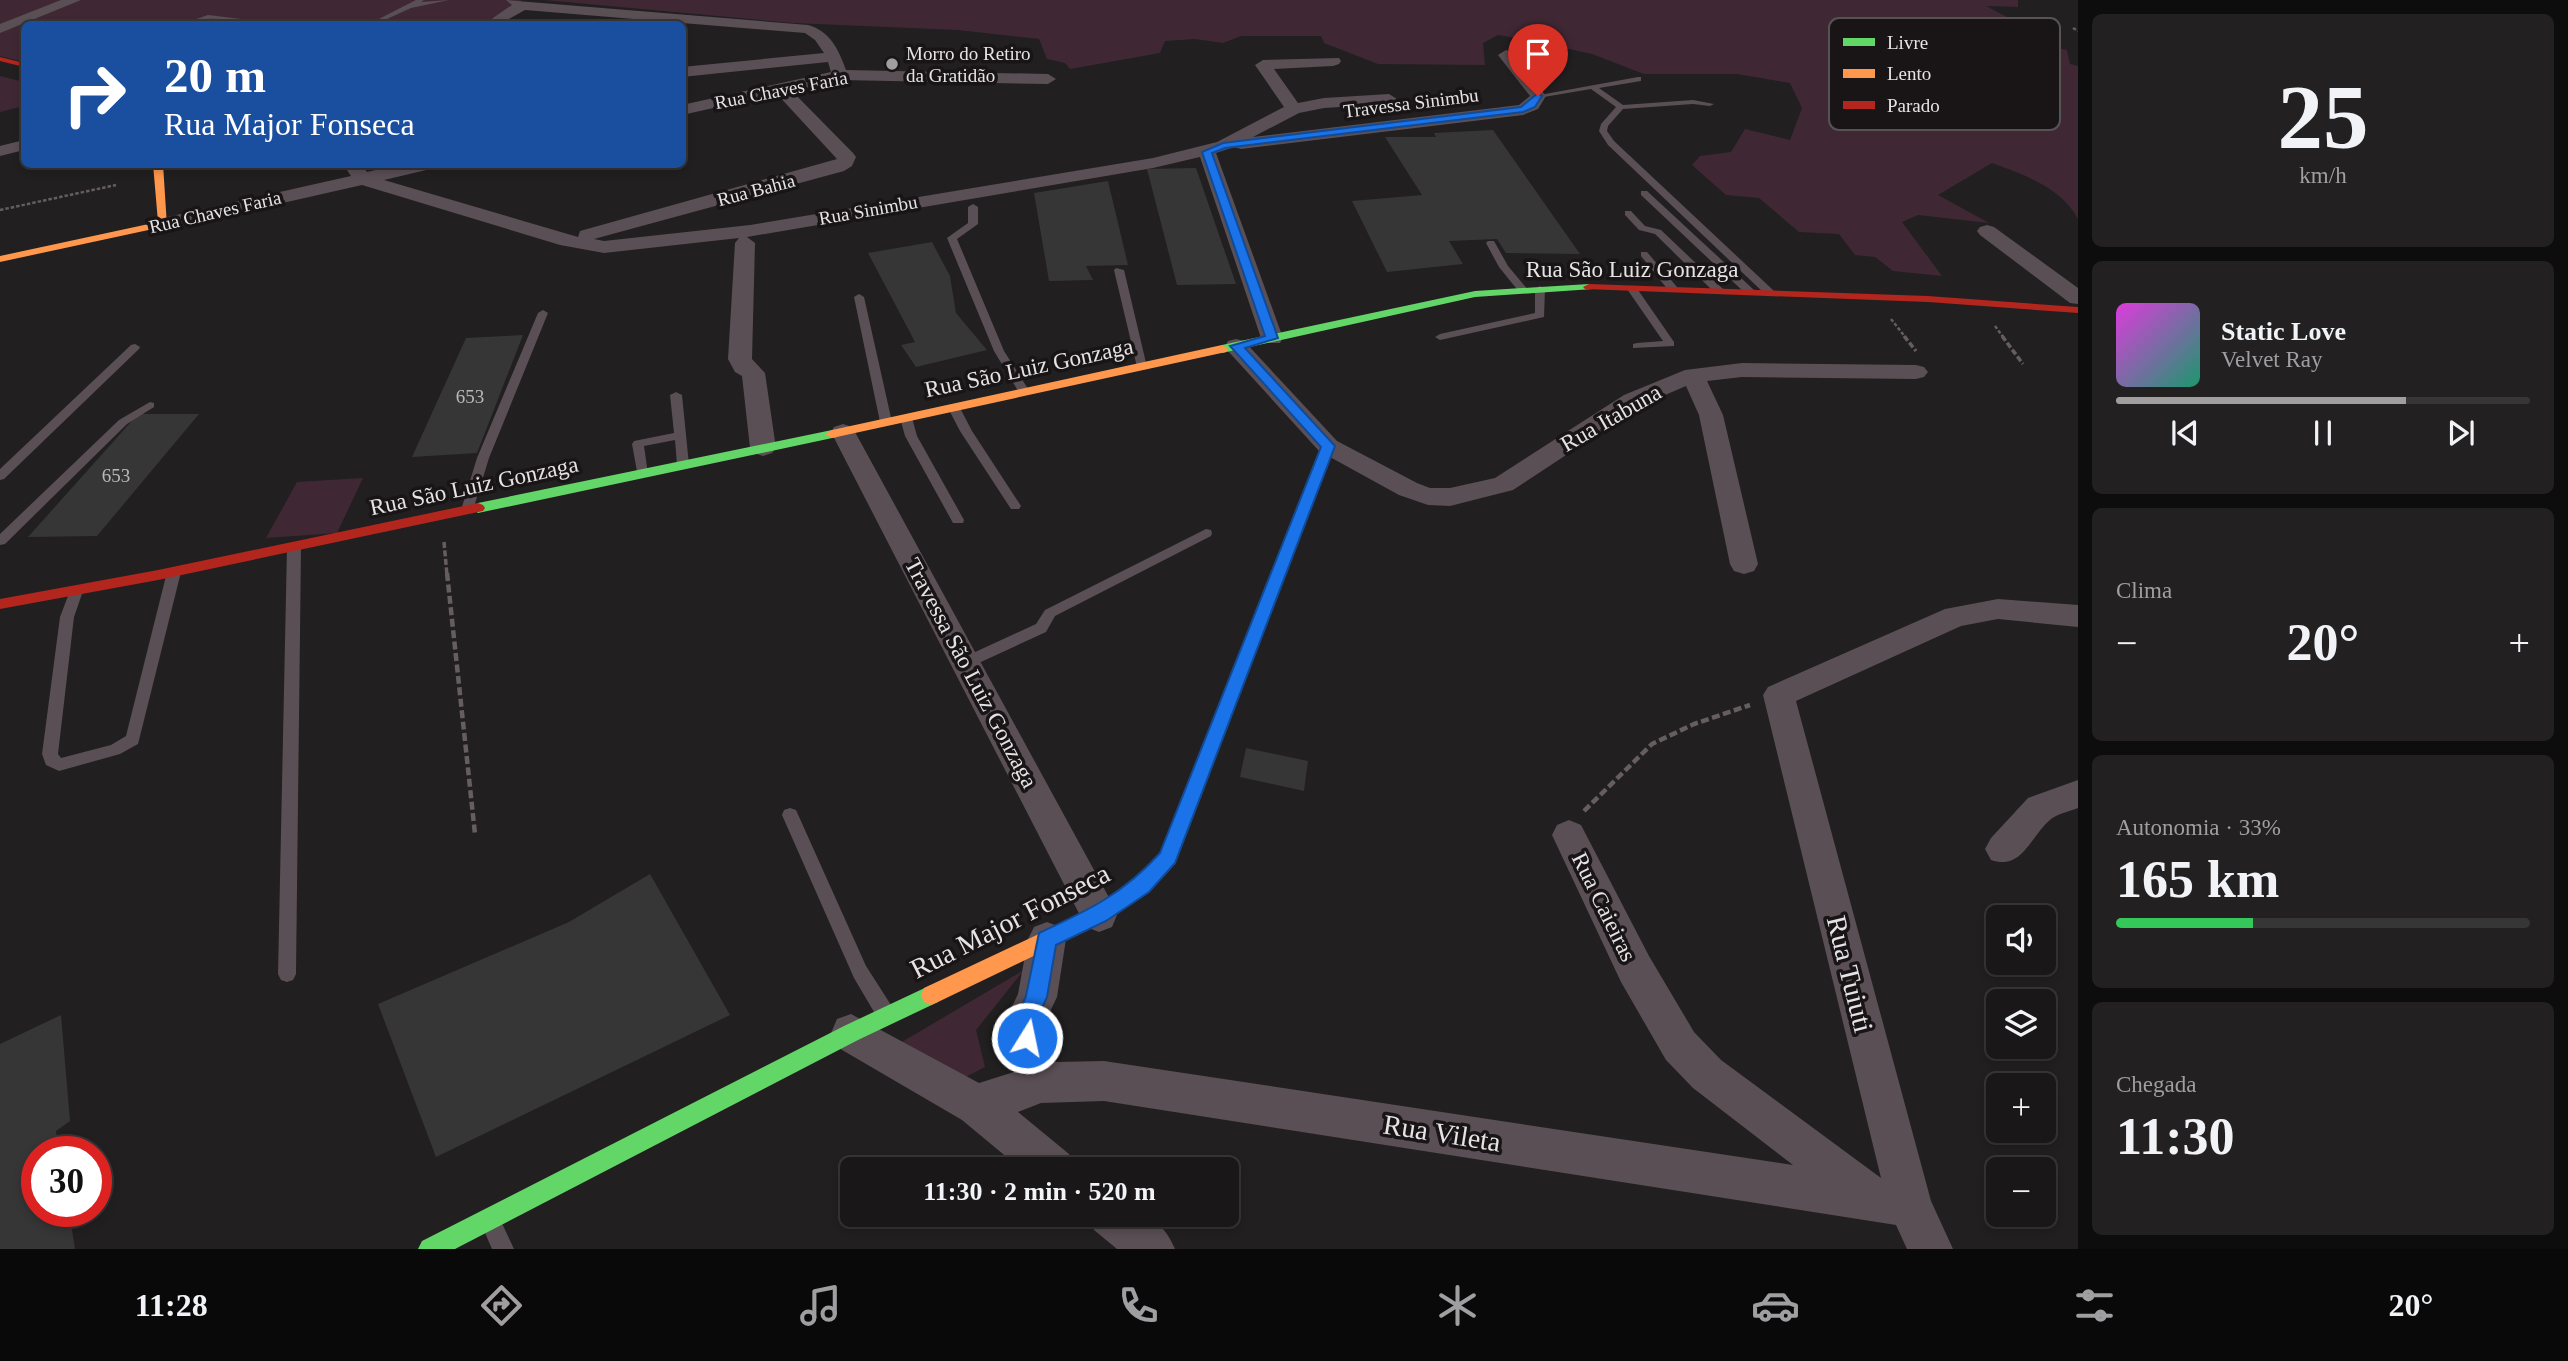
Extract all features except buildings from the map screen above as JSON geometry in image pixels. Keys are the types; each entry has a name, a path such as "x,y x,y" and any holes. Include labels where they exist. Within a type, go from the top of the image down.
{"main road":[{"path":"0,59 21,64"},
{"path":"158,168 163,224"},
{"name":"Rua Chaves Faria","path":"0,259 163,224"},
{"name":"Rua São Luiz Gonzaga","path":"0,604 174,572 843,432 1475,294 1566,287 1673,289 1874,296 2078,310"},
{"name":"Rua Major Fonseca","path":"430,1249 869,1024 1099,915 1142,886 1168,858 1328,446"}],"street":[{"path":"0,29 74,0"},
{"path":"495,21 517,3 794,27 817,33 830,46 839,75"},
{"path":"1506,55 1538,96"},
{"path":"686,72 833,57"},
{"path":"1294,109 1263,65 1332,61"},
{"name":"Rua Chaves Faria","path":"686,109 839,75 1048,79"},
{"name":"Rua Bahia","path":"567,241 838,167 846,162 847,157 781,89"},
{"name":"Travessa Sinimbu","path":"1215,148 1513,111 1532,105 1538,96"},
{"name":"Rua Sinimbu","path":"357,172 567,241 604,247 631,246 750,231 1153,163 1215,148 1294,109 1324,103 1389,99"},
{"path":"0,151 21,146"},
{"path":"1215,148 1272,338"},
{"name":"Rua Chaves Faria","path":"163,224 357,172 393,168"},
{"path":"1987,231 2078,298"},
{"path":"745,243 740,359 743,367 753,373 764,448"},
{"path":"1236,346 1328,446"},
{"name":"Rua Itabuna","path":"1328,446 1408,489 1428,496 1450,497 1504,484 1633,400 1693,375 1742,370 1918,365"},
{"path":"1693,375 1711,415 1744,564"},
{"name":"Travessa São Luiz Gonzaga","path":"843,432 1099,915"},
{"path":"1779,695 1955,616 1998,609 2078,616"},
{"name":"Rua Tuiuti","path":"1779,695 1892,1202 1930,1249"},
{"path":"2003,849 2040,808 2078,794"},
{"name":"Rua Caieiras","path":"1569,835 1635,970 1680,1046 1707,1074 1892,1202"},
{"path":"1041,1083 1027,1038 1027,1017 1037,997 1046,939"},
{"path":"869,1024 977,1105 1040,1157"},
{"name":"Rua Vileta","path":"977,1105 1041,1083 1104,1081 1892,1202"},
{"path":"1126,1227 1152,1249"}],"lane":[{"path":"378,21 421,0"},
{"path":"404,8 446,0"},
{"path":"195,21 208,17 228,21"},
{"name":"Travessa Sinimbu","path":"1538,96 1638,79"},
{"path":"1594,88 1621,107 1693,102 1710,104"},
{"path":"1621,107 1604,126 1603,131 1611,143 1769,292"},
{"path":"1644,193 1750,292"},
{"path":"973,207 973,224 952,238 999,351 1024,392"},
{"path":"1628,213 1642,228 1658,232 1719,291"},
{"path":"1440,337 1540,315 1532,290 1504,267 1491,243"},
{"path":"1644,254 1673,289"},
{"path":"1119,270 1142,366"},
{"path":"1632,289 1670,344 1637,346"},
{"path":"859,297 886,422"},
{"path":"467,510 484,457 544,313"},
{"path":"0,476 135,347"},
{"path":"676,395 683,465"},
{"path":"0,541 123,422 150,405"},
{"path":"954,408 1015,506"},
{"path":"906,418 911,436 958,520"},
{"path":"642,474 638,443 679,435"},
{"path":"965,663 1041,628 1050,613 1206,533"},
{"path":"287,974 294,547"},
{"path":"76,591 67,617 50,754 52,761 59,765 115,750 133,740 174,572"},
{"path":"790,815 860,972 869,1024"},
{"path":"490,1218 503,1249"}],"path":[{"path":"2073,28 2078,31"},
{"path":"0,210 116,186"},
{"path":"1874,296 1918,365"},
{"path":"1979,303 2023,364"},
{"path":"443,515 475,834"},
{"name":"Rua Caieiras","path":"1569,835 1575,821 1596,797 1652,744 1693,724 1779,695"}],"shaded area":[{"path":"0,0 522,0 487,21 21,21 21,61 0,56"},
{"path":"544,0 2018,0 2018,7 1986,6 2009,18 1829,18 1829,130 2060,130 2060,49 2067,50 2070,64 2078,66 2078,219 2071,208 2052,191 2029,177 1992,163 1938,195 1989,223 1918,215 1902,222 1942,276 1893,271 1875,257 1855,255 1839,234 1799,232 1759,198 1726,195 1692,165 1700,156 1731,152 1745,129 1790,140 1802,108 1790,83 1737,74 1644,74 1592,54 1498,35 1483,43 1485,65 1378,64 1324,43 1321,36 1241,36 1223,43 1195,39 1165,41 1160,53 1070,69 1065,63 1047,59 1039,39 958,30 793,23"},
{"path":"0,76 21,81 21,107 0,112"},
{"path":"363,478 337,533 266,538 297,482"},
{"path":"1024,970 976,1030 985,1067 954,1083 895,1046"}],"traffic: fast":[{"path":"1222,349 1475,294 1589,287"},
{"path":"478,508 832,434"},
{"path":"1193,794 1328,446"},
{"path":"430,1249 851,1033 931,995"}],"traffic: slow":[{"path":"0,259 163,224 158,168"},
{"path":"832,434 1222,349"},
{"path":"931,995 1099,915 1142,886 1168,858 1193,794"}],"traffic: jam":[{"path":"0,59 21,64"},
{"path":"1589,287 1928,299 2078,310"},
{"path":"0,604 158,575 478,508"}],"place":[{"name":"Morro do Retiro da Gratidão","path":"892,64"}],"route":[{"path":"1027,1038 1027,1017 1037,997 1046,939 1099,915 1142,886 1168,858 1328,446 1236,346 1272,338 1207,152 1223,145 1523,110 1532,105 1538,96"}]}
